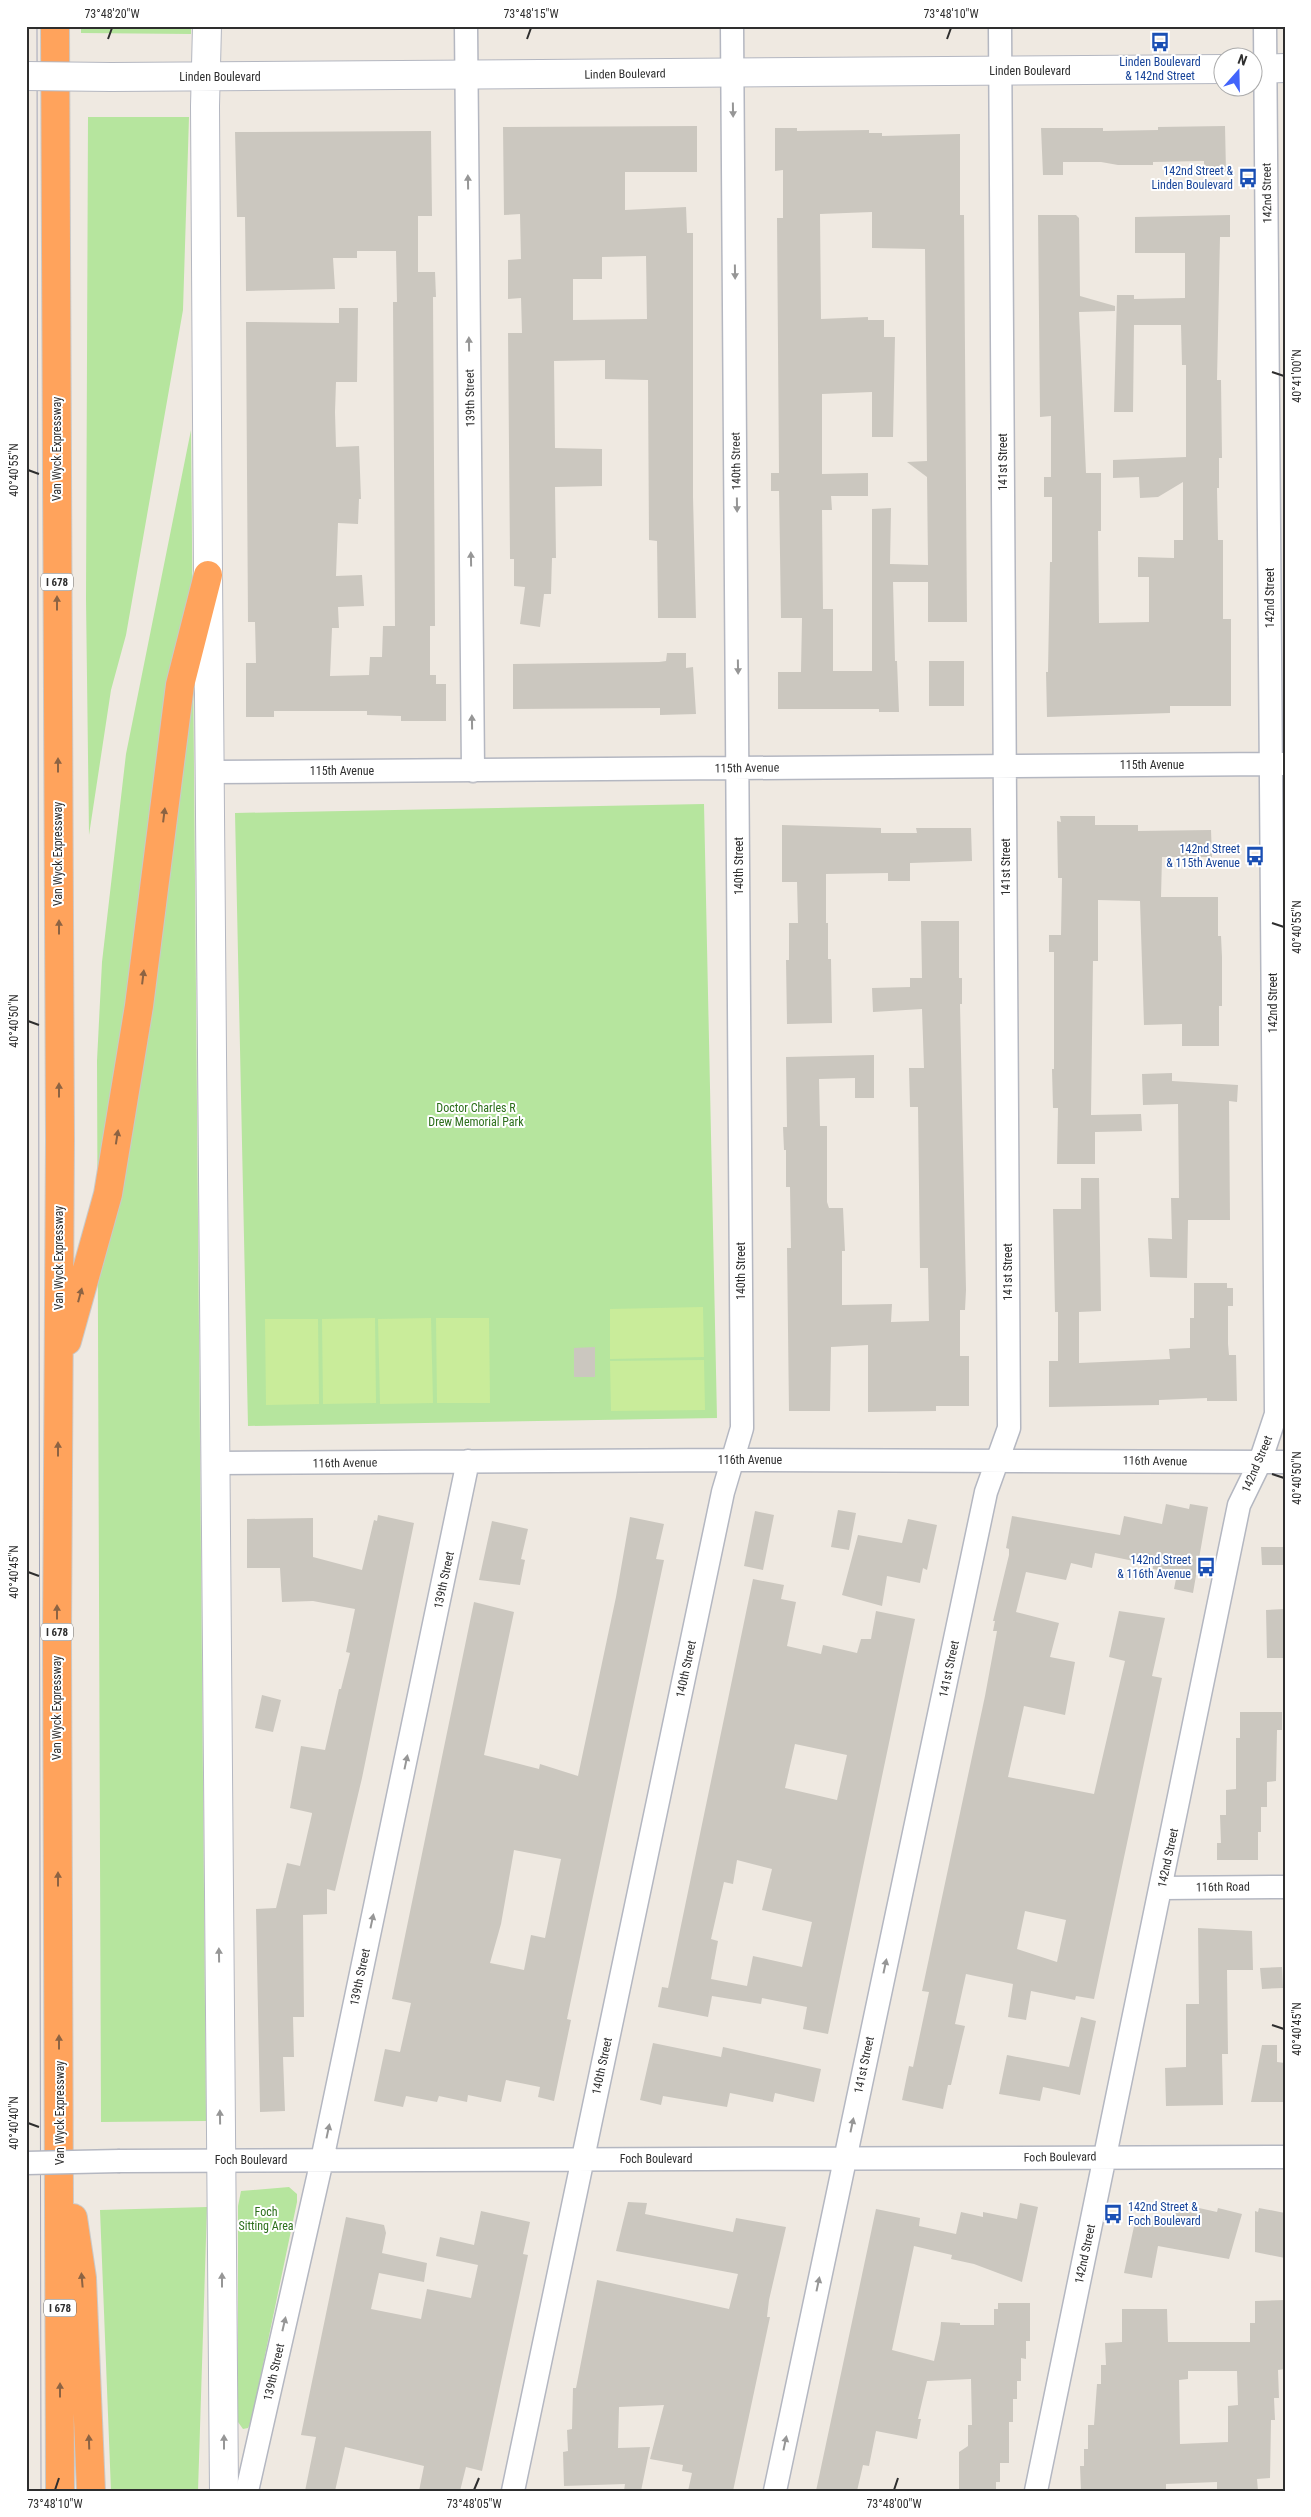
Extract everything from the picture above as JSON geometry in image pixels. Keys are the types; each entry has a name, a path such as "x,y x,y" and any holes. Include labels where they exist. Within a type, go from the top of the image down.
{"highway":[{"name":"Van Wyck Expressway","path":"55,26 60,1119 58,1376 60,2491"},
{"path":"58,1376 108,1194 139,1006 180,685 208,574"},
{"path":"60,2126 82,2278 90,2491"}],"main road":[{"path":"207,26 209,772 224,2491"},
{"name":"Linden Boulevard","path":"26,76 206,78 1214,69"}],"street":[{"name":"139th Street","path":"466,26 473,771"},
{"name":"140th Street","path":"513,2491 723,1492 742,1428 739,768 732,26"},
{"name":"141st Street","path":"775,2491 986,1492 1009,1428 1000,26"},
{"name":"142nd Street","path":"1036,2491 1162,1888 1239,1505 1260,1462 1276,1414 1278,764 1268,69 1265,26"},
{"name":"115th Avenue","path":"209,772 1278,764"},
{"name":"116th Avenue","path":"215,1463 733,1460 1285,1462"},
{"name":"139th Street","path":"247,2491 322,2160 468,1461"},
{"name":"116th Road","path":"1162,1888 1285,1887"},
{"name":"Foch Boulevard","path":"26,2163 221,2160 844,2159 1105,2156 1285,2157"}],"green space":[{"path":"81,26 191,26 191,34 81,33"},
{"path":"88,117 189,117 183,310 126,635 111,690 89,835 86,599"},
{"path":"191,430 206,2121 101,2122 97,1061 102,962 126,754"},
{"name":"Doctor Charles R Drew Memorial Park","path":"704,804 717,1418 248,1426 235,813"},
{"path":"703,1307 704,1357 610,1359 610,1309"},
{"path":"375,1318 376,1403 323,1404 322,1319"},
{"path":"431,1318 433,1403 380,1404 378,1319"},
{"path":"436,1318 489,1318 490,1403 437,1403"},
{"path":"265,1319 318,1319 319,1404 266,1405"},
{"path":"704,1360 705,1410 611,1411 610,1361"},
{"name":"Foch Sitting Area","path":"289,2187 297,2194 297,2202 251,2422 248,2428 243,2429 238,2422 238,2206 241,2191"},
{"path":"207,2207 198,2491 111,2491 100,2210"}],"building":[{"path":"697,126 697,172 625,172 625,210 686,207 687,233 693,233 693,497 696,618 658,618 657,541 649,540 648,380 605,379 605,360 554,361 555,448 602,449 602,486 555,487 556,558 552,558 551,594 544,594 540,627 520,624 525,587 514,586 514,559 510,559 508,333 522,333 521,298 508,299 508,260 521,259 520,214 504,215 503,127","holes":["646,256 647,319 573,320 573,279 602,279 602,257"]},
{"path":"1225,126 1226,172 1204,172 1204,161 1153,162 1153,165 1063,162 1063,175 1043,175 1041,128 1103,128 1103,131 1158,130 1158,127"},
{"path":"775,128 797,128 797,131 869,130 869,133 882,133 882,136 960,134 960,215 964,215 967,622 928,622 928,582 893,582 895,661 897,661 899,712 879,712 879,709 778,709 778,672 801,672 802,618 781,618 779,491 771,491 771,473 779,473 777,218 783,218 783,170 775,171","holes":["872,212 872,248 925,249 927,461 907,462 927,477 928,565 890,564 891,508 872,509 872,671 833,671 833,609 823,609 822,510 832,510 831,496 868,496 868,473 822,474 822,394 872,392 872,437 893,437 895,337 884,337 884,320 868,320 868,317 821,319 820,214"]},
{"path":"431,131 432,216 418,216 418,272 435,272 436,297 433,297 435,626 430,626 430,675 436,675 436,684 446,684 446,721 401,721 401,716 367,715 367,711 274,711 274,717 246,717 246,663 256,663 255,622 248,622 246,322 339,323 339,308 358,308 357,382 336,382 335,412 336,447 359,446 361,499 359,499 358,524 338,523 336,576 362,575 364,606 338,607 339,628 332,628 330,676 369,675 370,657 382,657 383,626 395,626 393,302 397,302 396,251 357,251 357,258 333,258 335,289 246,291 245,217 237,217 235,132"},
{"path":"1038,215 1076,215 1079,218 1080,296 1115,306 1115,311 1079,312 1086,473 1101,473 1101,531 1098,531 1099,623 1149,622 1149,577 1138,577 1138,557 1174,558 1174,540 1183,540 1183,482 1158,497 1140,498 1139,477 1113,478 1113,460 1186,457 1186,365 1182,365 1181,325 1134,325 1133,412 1114,412 1117,295 1134,295 1134,299 1185,298 1185,253 1135,253 1135,217 1230,215 1230,237 1220,237 1217,380 1221,380 1222,458 1219,458 1219,488 1217,488 1218,540 1223,540 1223,619 1231,619 1231,706 1170,706 1170,713 1047,717 1046,672 1048,672 1050,562 1052,562 1052,497 1044,497 1044,477 1051,477 1051,416 1040,417"},
{"path":"667,653 686,653 686,668 693,667 696,714 660,715 660,708 513,709 513,664 659,662 666,661"},
{"path":"929,661 964,661 964,706 929,706"},
{"path":"1060,816 1095,816 1095,825 1138,825 1138,831 1211,830 1212,857 1162,857 1161,897 1218,897 1218,936 1221,936 1222,957 1222,1006 1219,1006 1219,1046 1182,1046 1182,1024 1144,1025 1140,901 1098,900 1098,961 1093,961 1091,1115 1141,1114 1142,1131 1095,1132 1095,1164 1057,1164 1058,1108 1053,1108 1052,1069 1054,1069 1054,952 1049,952 1049,935 1061,935 1062,878 1058,878 1057,821 1061,822"},
{"path":"782,825 881,828 881,833 917,833 916,828 971,828 972,861 910,863 910,881 888,881 888,873 826,874 826,923 828,923 828,959 831,959 832,1023 787,1024 786,960 789,960 789,923 798,923 797,882 782,882"},
{"path":"921,921 959,921 959,978 962,978 962,1004 960,1004 966,1290 965,1310 960,1310 960,1356 969,1356 969,1406 936,1406 936,1411 868,1412 868,1345 831,1347 830,1411 789,1411 787,1248 791,1248 790,1187 786,1187 786,1150 784,1150 783,1127 787,1127 786,1057 874,1055 874,1098 855,1098 855,1078 819,1079 820,1126 827,1126 827,1202 829,1208 843,1208 845,1251 842,1251 842,1305 892,1304 891,1322 929,1321 928,1268 920,1268 918,1107 910,1107 909,1068 924,1068 922,1009 873,1012 872,988 910,987 910,978 922,978"},
{"path":"1172,1073 1172,1081 1238,1085 1237,1102 1229,1101 1230,1220 1188,1220 1187,1278 1150,1277 1148,1238 1172,1239 1171,1198 1179,1198 1178,1104 1143,1105 1142,1074"},
{"path":"1081,1178 1099,1178 1101,1311 1079,1312 1079,1363 1170,1359 1169,1349 1190,1348 1190,1318 1194,1318 1194,1283 1227,1283 1227,1288 1233,1288 1233,1306 1228,1306 1228,1344 1229,1355 1236,1355 1237,1401 1207,1401 1207,1398 1159,1400 1159,1405 1049,1407 1049,1361 1058,1361 1058,1312 1055,1312 1053,1209 1081,1209"},
{"path":"595,1347 595,1377 574,1377 574,1348"},
{"path":"1166,1504 1189,1509 1190,1504 1208,1507 1193,1593 1174,1589 1177,1574 1153,1569 1153,1565 1095,1553 1092,1568 1071,1563 1066,1580 1026,1572 1016,1612 1059,1623 1050,1657 1075,1662 1065,1715 1024,1706 1008,1777 1094,1794 1125,1661 1109,1657 1119,1611 1165,1618 1152,1676 1162,1678 1094,1999 1076,1996 1075,2000 1031,1991 1026,2020 1008,2017 1013,1984 966,1974 955,2024 965,2026 951,2085 948,2085 943,2109 902,2100 909,2066 913,2067 929,1992 922,1991 985,1696 997,1631 993,1631 995,1621 993,1621 1009,1555 1009,1549 1006,1548 1012,1516 1120,1535 1124,1516 1162,1524","holes":["1025,1911 1066,1920 1057,1962 1017,1949"]},
{"path":"838,1510 856,1513 849,1550 831,1547"},
{"path":"755,1511 774,1515 763,1570 744,1566"},
{"path":"378,1515 414,1523 362,1778 335,1891 327,1889 327,1914 303,1915 304,2017 293,2017 294,2057 283,2057 285,2111 260,2112 256,1909 276,1908 287,1863 300,1866 312,1814 290,1808 301,1746 325,1750 339,1689 341,1689 350,1653 346,1652 355,1609 313,1601 282,1602 280,1568 247,1568 247,1519 313,1518 313,1557 362,1570 374,1520 377,1521"},
{"path":"630,1517 664,1524 656,1559 664,1560 567,2019 571,2020 554,2101 538,2097 540,2087 506,2080 501,2102 468,2095 467,2102 439,2096 437,2102 406,2096 403,2107 374,2101 385,2049 400,2052 411,2003 392,1999 474,1602 514,1612 484,1755 539,1769 540,1764 578,1776 616,1597","holes":["514,1850 561,1859 545,1938 531,1935 524,1970 490,1963 501,1924"]},
{"path":"908,1519 937,1525 927,1570 923,1568 920,1583 887,1576 882,1606 842,1595 858,1535 902,1543"},
{"path":"492,1521 528,1529 521,1559 525,1560 520,1585 479,1580"},
{"path":"1261,1547 1285,1547 1285,1565 1262,1565"},
{"path":"753,1579 784,1585 781,1599 796,1602 787,1646 821,1654 823,1645 857,1653 861,1639 871,1639 876,1611 915,1619 828,2034 803,2029 807,2007 762,1998 761,2004 712,1996 708,2017 658,2007 662,1987 668,1988","holes":["795,1744 847,1755 837,1800 785,1788","737,1860 772,1869 762,1910 812,1922 802,1967 753,1956 747,1986 711,1979 718,1941 711,1939 724,1882 733,1884"]},
{"path":"1285,1609 1285,1658 1267,1658 1266,1610"},
{"path":"262,1695 281,1700 273,1732 255,1728"},
{"path":"1240,1712 1282,1712 1282,1730 1277,1730 1276,1781 1267,1782 1267,1807 1261,1807 1261,1832 1258,1832 1258,1860 1217,1860 1217,1843 1221,1843 1220,1815 1226,1815 1226,1790 1236,1789 1236,1738 1240,1738"},
{"path":"1198,1928 1252,1931 1253,1970 1227,1970 1228,2054 1222,2054 1223,2105 1166,2106 1165,2068 1186,2067 1186,2004 1199,2004"},
{"path":"1282,1967 1283,1988 1262,1989 1260,1968"},
{"path":"1081,2017 1096,2021 1080,2095 1043,2087 1040,2101 999,2094 1007,2055 1069,2067"},
{"path":"653,2043 721,2057 723,2047 821,2069 814,2102 775,2093 773,2102 730,2093 727,2107 663,2096 661,2105 640,2100"},
{"path":"1262,2045 1277,2045 1277,2062 1285,2063 1285,2102 1251,2102"},
{"path":"628,2202 647,2203 645,2214 733,2232 736,2218 786,2227 769,2300 767,2317 770,2317 733,2491 688,2491 692,2473 682,2471 683,2465 650,2459 664,2405 619,2407 618,2448 650,2447 641,2491 624,2491 625,2484 564,2486 563,2452 568,2451 567,2430 572,2429 573,2388 576,2388 597,2280 729,2309 738,2274 616,2251"},
{"path":"1020,2203 1038,2207 1022,2282 974,2264 951,2259 952,2255 914,2246 892,2350 934,2361 941,2322 960,2323 960,2325 994,2325 994,2309 998,2309 998,2303 1030,2303 1030,2341 1026,2341 1026,2359 1021,2358 1021,2381 1017,2381 1017,2399 1013,2399 1013,2422 1009,2422 1009,2463 1000,2463 1000,2482 996,2482 996,2491 959,2491 959,2452 968,2446 968,2425 972,2425 971,2379 927,2381 918,2419 921,2419 917,2439 876,2431 869,2466 863,2465 857,2491 816,2491 876,2209 920,2218 919,2226 956,2234 961,2212 983,2217 983,2212 1017,2219"},
{"path":"1199,2208 1217,2212 1218,2208 1242,2214 1229,2259 1158,2246 1152,2278 1124,2273 1136,2217 1173,2223 1176,2209 1198,2214"},
{"path":"1259,2208 1285,2213 1285,2258 1255,2252 1255,2211 1258,2212"},
{"path":"481,2211 530,2222 523,2254 528,2255 482,2471 466,2467 460,2491 419,2491 424,2466 345,2447 335,2491 305,2491 316,2437 301,2435 346,2217 384,2225 386,2233 382,2253 427,2263 424,2282 379,2273 371,2309 421,2319 427,2289 471,2298 478,2265 436,2256 440,2237 474,2245"},
{"path":"1285,2300 1285,2369 1278,2370 1279,2398 1274,2398 1275,2420 1271,2420 1270,2478 1257,2479 1258,2491 1217,2491 1217,2482 1166,2484 1166,2491 1081,2491 1080,2466 1084,2466 1084,2449 1088,2449 1088,2425 1094,2425 1097,2384 1101,2384 1101,2365 1106,2365 1105,2343 1122,2342 1122,2309 1167,2309 1168,2342 1250,2342 1250,2323 1255,2323 1255,2301","holes":["1188,2371 1237,2371 1238,2405 1228,2406 1228,2442 1180,2444 1179,2380 1188,2379"]}],"tram line":[{"path":"37,26 41,2491"}],"place":[{"name":"Linden Boulevard & 142nd Street","path":"1160,42"},
{"name":"142nd Street & Linden Boulevard","path":"1248,178"},
{"name":"142nd Street & 115th Avenue","path":"1255,856"},
{"name":"142nd Street & 116th Avenue","path":"1206,1567"},
{"name":"142nd Street & Foch Boulevard","path":"1113,2214"}]}
